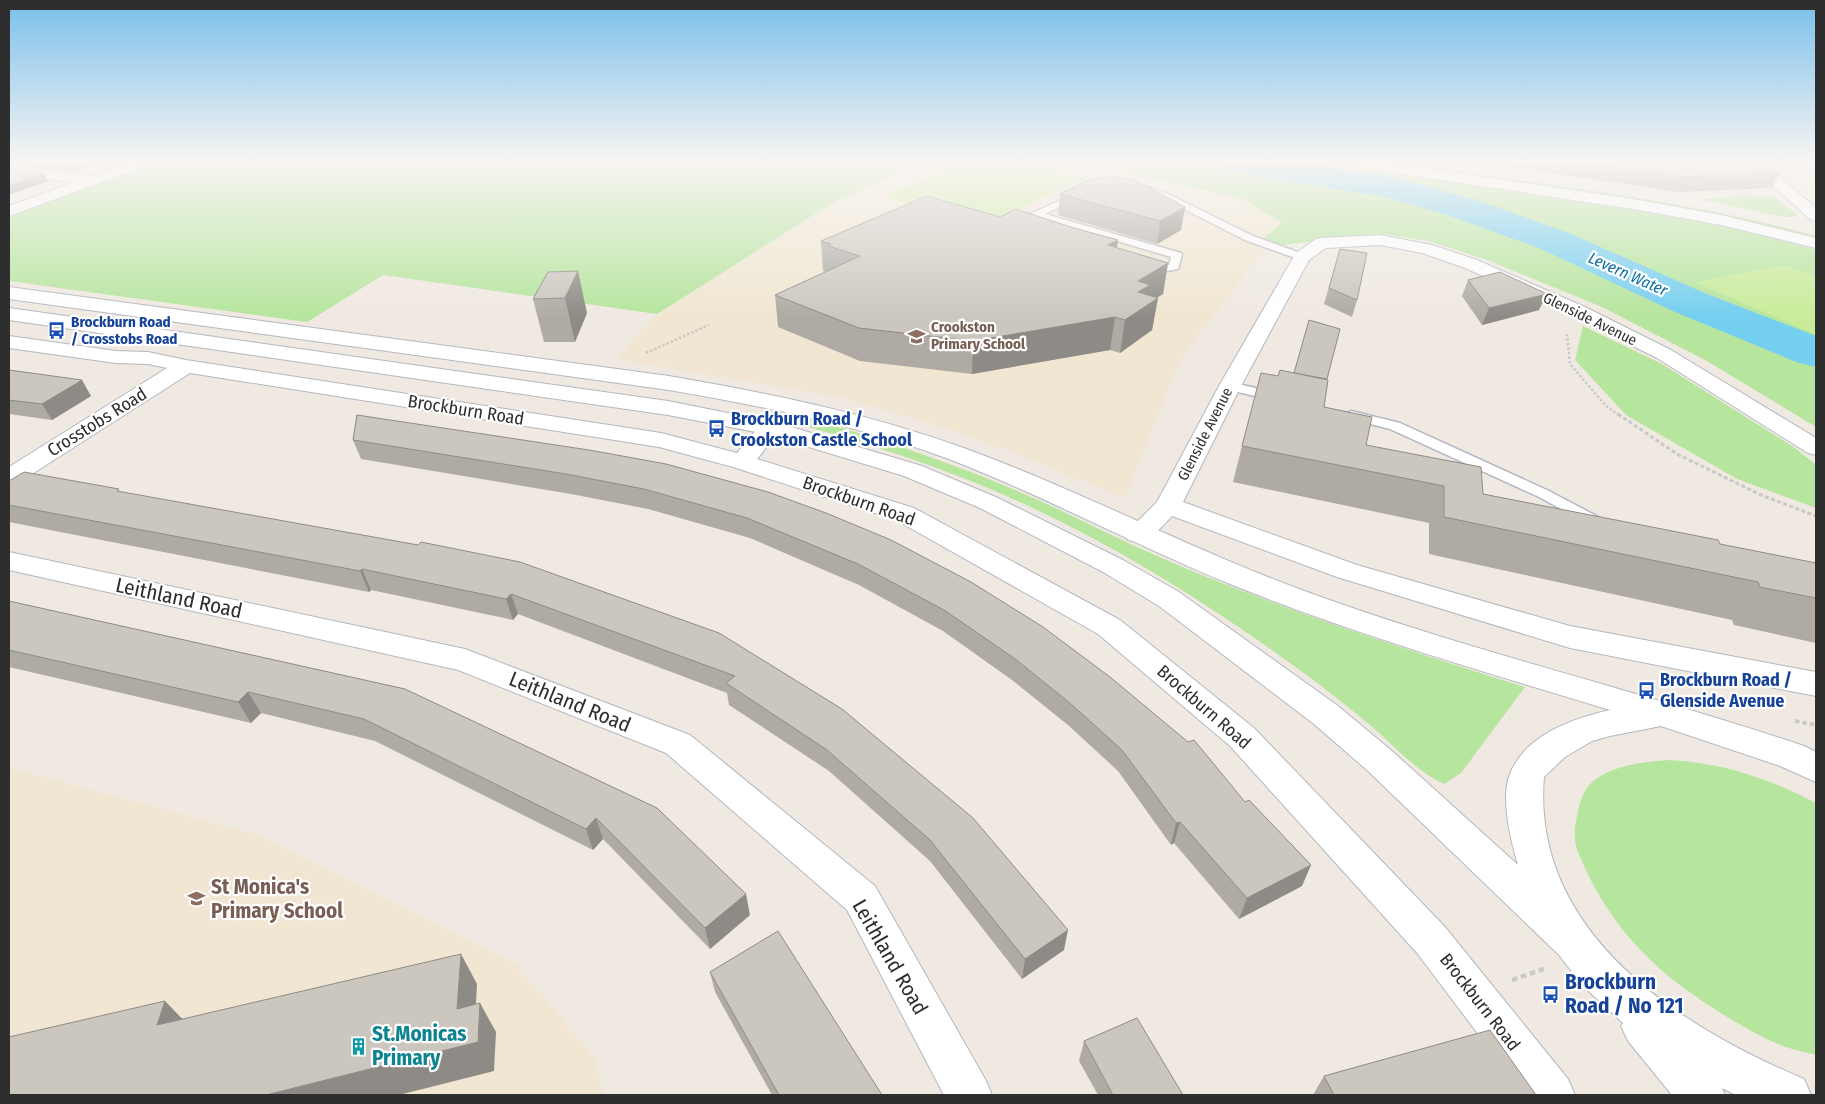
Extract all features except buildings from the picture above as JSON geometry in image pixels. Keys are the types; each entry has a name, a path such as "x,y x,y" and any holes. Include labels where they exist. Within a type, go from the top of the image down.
{"street":[{"path":"1686,214 1816,243"},
{"path":"1736,214 1793,225 1816,232"},
{"path":"1793,225 1816,226"},
{"name":"Glenside Avenue","path":"1138,534 1168,506 1230,386 1302,257 1322,243 1380,240 1426,249 1472,264 1578,311 1664,354 1816,448"},
{"path":"9,293 669,383 794,406 884,430 957,454 1035,486 1138,534 1242,578 1387,630 1664,714 1792,756 1816,768"},
{"path":"71,323 105,306"},
{"name":"Brockburn Road","path":"9,314 668,408 770,428 913,471 989,503 1113,566 1169,599 1326,715 1380,761 1588,959 1702,1095"},
{"name":"Brockburn Road","path":"9,342 116,357 148,358 186,366 661,440 742,462 905,514 1109,627 1242,737 1431,940 1552,1095"},
{"name":"Crosstobs Road","path":"9,478 186,366"},
{"path":"742,462 770,428 794,406"},
{"path":"1168,506 1347,571 1570,637 1816,684"},
{"name":"Leithland Road","path":"9,562 465,660 678,744 860,898 969,1095"},
{"path":"1664,714 1592,726 1564,739 1545,754 1528,773 1523,800 1528,833 1542,876 1588,959 1648,1018 1749,1080 1788,1095"}],"lane":[{"path":"1022,235 1013,232 1014,224 1036,214 1177,255 1174,267 1155,270 1132,269"},
{"path":"1199,214 1249,238 1302,257"},
{"path":"1230,386 1293,401"},
{"path":"1338,412 1395,426 1544,494 1612,531"}],"path":[{"path":"1578,311 1567,329 1570,364 1606,406 1677,454 1760,495 1816,516"},
{"path":"645,353 709,326"},
{"path":"1473,994 1588,959"}],"shaded area":[{"name":"Crookston Primary School","path":"816,214 1292,214 1181,358 1125,498 1017,454 948,429 844,398 616,359 657,314"},
{"name":"St Monica's Primary School","path":"9,768 255,834 515,964 593,1056 604,1095 9,1095"}],"green space":[{"path":"18,214 816,214 657,314 383,275 307,322 9,281 9,217"},
{"path":"938,214 1010,214 981,227"},
{"path":"1268,214 1655,214 1704,221 1816,250 1816,427 1707,361 1602,307 1487,260 1429,241 1377,233 1276,246 1262,241 1282,222"},
{"path":"1711,214 1723,214 1764,222 1816,236 1816,239"},
{"path":"1768,214 1798,215 1784,217"},
{"path":"1785,265 1816,277 1816,335 1695,282"},
{"path":"1583,326 1662,364 1795,448 1816,465 1816,508 1737,479 1626,415 1575,360"},
{"path":"808,418 916,452 996,482 1166,560 1254,596 1389,643 1525,687 1461,773 1444,784 1422,771 1375,729 1318,683 1180,588 1118,552 1054,518 941,469 857,441 801,425"},
{"path":"1669,760 1708,764 1745,773 1780,786 1816,803 1816,1055 1783,1046 1759,1035 1709,1006 1672,979 1642,952 1616,921 1586,870 1576,846 1575,832 1577,815 1583,794 1590,784 1617,769 1638,763"}],"waterway":[{"name":"Levern Water","path":"1478,214 1555,241 1691,303 1816,353"}],"place":[{"name":"Brockburn Road / Crosstobs Road","path":"57,331"},
{"name":"Crookston Primary School","path":"917,336"},
{"name":"Brockburn Road / Crookston Castle School","path":"717,429"},
{"name":"Brockburn Road / Glenside Avenue","path":"1646,690"},
{"name":"St Monica's Primary School","path":"197,899"},
{"name":"Brockburn Road / No 121","path":"1551,994"},
{"name":"St.Monicas Primary","path":"358,1046"}]}
